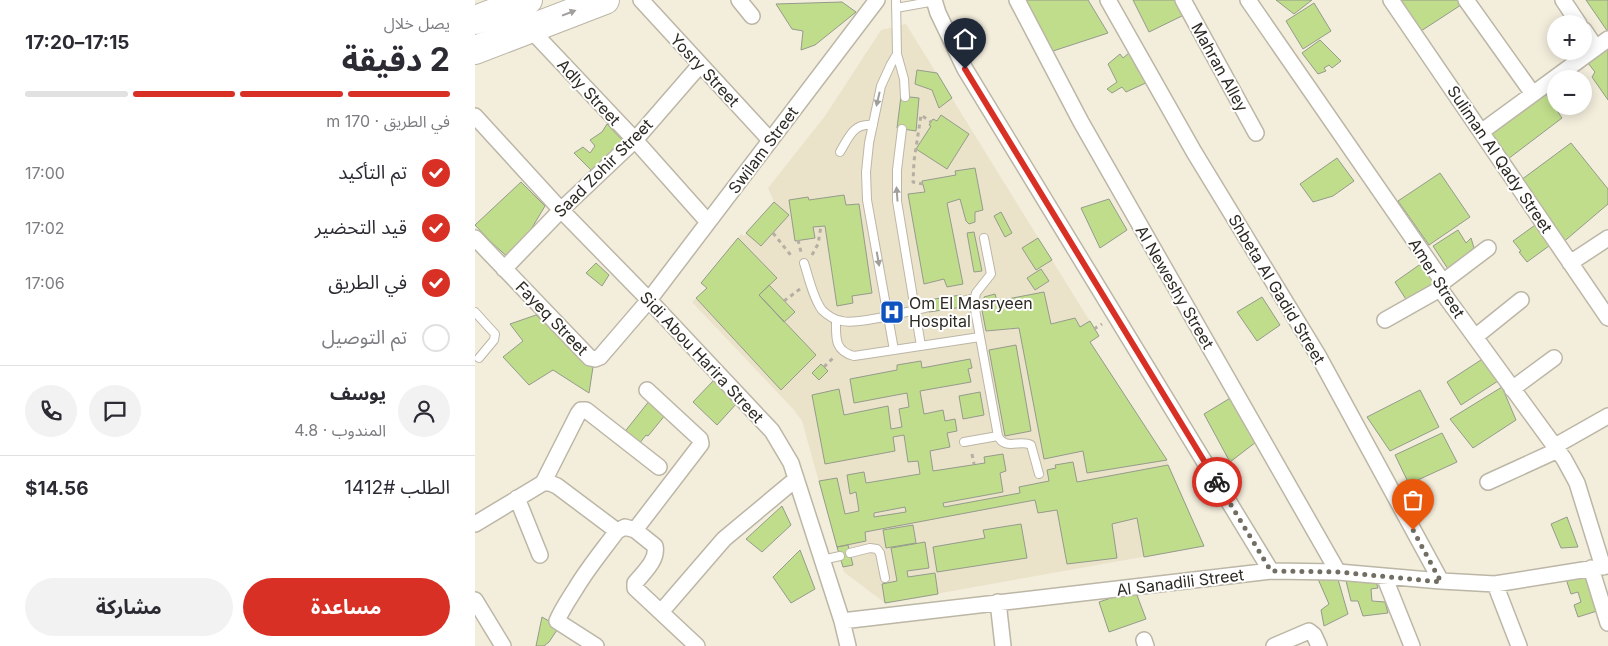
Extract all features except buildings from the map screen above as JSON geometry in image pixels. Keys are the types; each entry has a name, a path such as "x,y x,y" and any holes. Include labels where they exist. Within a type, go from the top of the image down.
{"highway":[{"path":"475,20 528,0"},
{"path":"475,50 605,0"}],"street":[{"name":"Yosry Street","path":"641,0 770,140"},
{"path":"739,0 752,16"},
{"name":"Swilam Street","path":"649,300 877,0"},
{"path":"934,0 938,13 965,69 1271,571"},
{"name":"Al Neweshy Street","path":"1017,0 1081,122 1338,572"},
{"name":"Shbeta Al Gadid Street","path":"1108,0 1193,152 1319,357 1441,582"},
{"name":"Mahran Alley","path":"1183,0 1256,133"},
{"name":"Amer Street","path":"1248,0 1475,337 1557,448 1577,483 1601,567 1608,623"},
{"name":"Suliman Al Qady Street","path":"1391,0 1608,318"},
{"path":"1466,0 1533,94"},
{"path":"1563,0 1573,15"},
{"name":"Adly Street","path":"530,29 635,140 708,222"},
{"path":"1481,132 1602,43"},
{"name":"Saad Zohir Street","path":"504,269 561,210 635,140 700,65"},
{"name":"Sidi Abou Harira Street","path":"475,116 561,210 649,300 772,432 787,455 796,479 848,646"},
{"name":"Fayeq Street","path":"475,238 591,358 595,359 603,354 649,300"},
{"path":"1570,263 1608,238"},
{"path":"1385,320 1441,286 1488,248"},
{"path":"1475,337 1521,300"},
{"path":"1512,389 1554,358"},
{"path":"635,530 701,444 700,439 647,390"},
{"path":"543,483 581,410 586,410 659,467"},
{"path":"1488,482 1557,448 1608,416"},
{"path":"661,612 724,538 796,479"},
{"path":"475,524 543,483 550,483 557,486 617,531"},
{"path":"517,498 540,555"},
{"path":"596,646 557,621 562,608 581,578 617,531 625,527 635,530 655,546 656,553 653,560 635,582 635,588 697,646"},
{"name":"Al Sanadili Street","path":"841,620 1271,571 1338,572 1441,582 1495,584 1601,567"},
{"path":"1384,576 1412,646"},
{"path":"1495,584 1519,646"},
{"path":"475,600 503,646"},
{"path":"999,602 1003,646"},
{"path":"1274,646 1309,631 1317,640"}],"lane":[{"path":"905,96 904,79 897,54 896,4 934,0"},
{"path":"894,350 867,200 866,172 881,86 897,54"},
{"path":"840,152 858,126 864,124 873,125"},
{"path":"902,129 897,170 897,190 921,346"},
{"path":"984,238 991,274 979,289 975,298 975,309 998,436 1001,441 1007,444 1027,443 1031,445 1039,474"},
{"path":"804,263 822,309 836,320 849,322 929,307"},
{"path":"962,301 975,298"},
{"path":"475,312 495,334 494,340 479,358"},
{"path":"836,320 835,337 837,344 847,354 854,356 980,337"},
{"path":"964,442 998,436"},
{"path":"850,553 870,548 877,549 880,553 885,578"},
{"path":"822,560 840,556"}],"path":[{"path":"923,184 913,182 914,160 921,115 931,122"},
{"path":"773,233 791,257 804,263 815,249 821,226"}],"shaded area":[{"name":"Om El Masryeen Hospital","path":"906,24 1099,336 1090,342 1167,460 1204,546 885,603 844,572 802,421 794,410 692,302 707,288 701,283 741,234 744,236 774,202 768,188 825,116 881,30"}],"way so far":[{"path":"1217,482 1271,571 1338,572 1441,582 1413,530"}],"place":[{"name":"Om El Masryeen Hospital","path":"892,312"}],"route":[{"path":"965,69 1217,482"}]}
